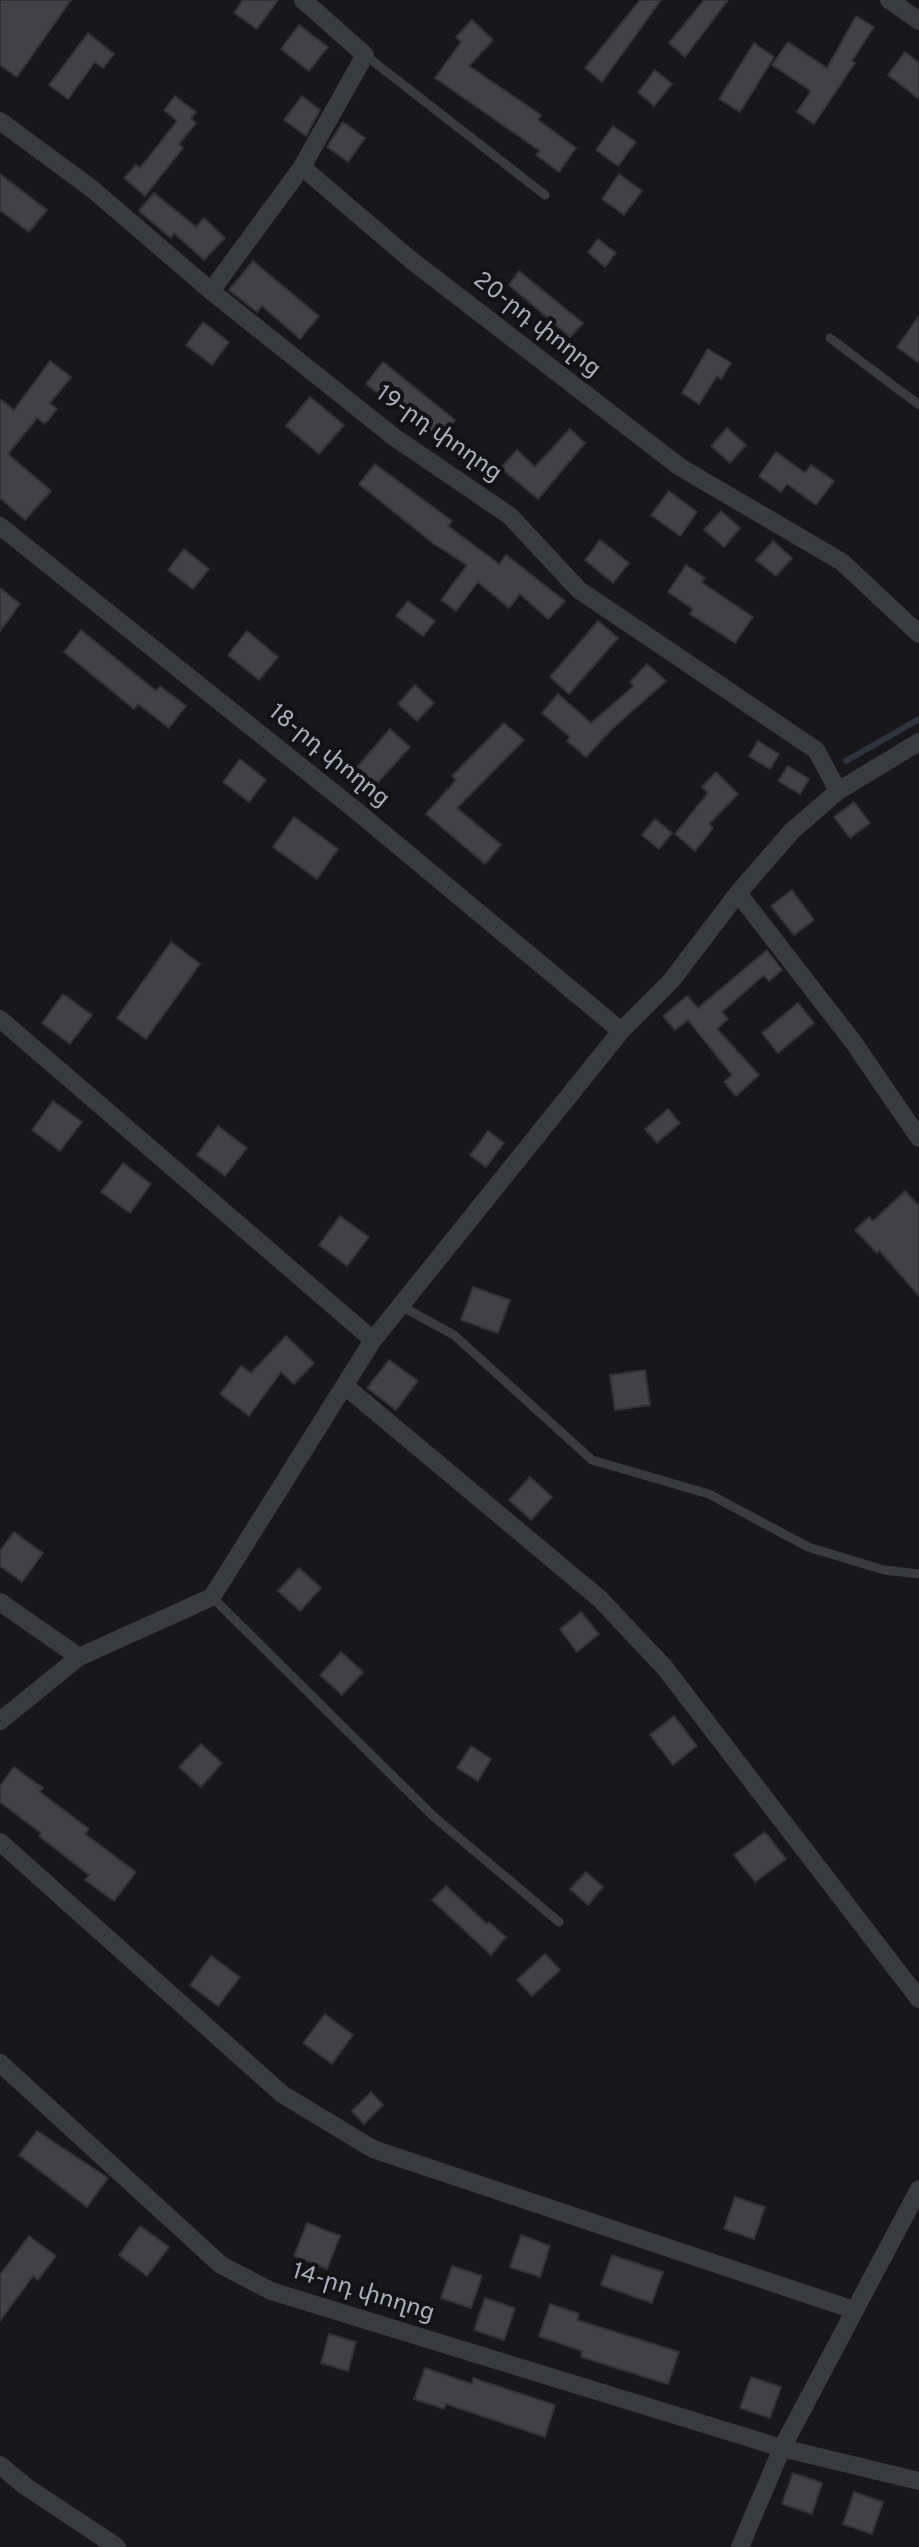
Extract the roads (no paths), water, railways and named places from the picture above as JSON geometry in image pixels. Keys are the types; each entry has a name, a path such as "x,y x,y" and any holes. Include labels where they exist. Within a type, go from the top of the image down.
{"street":[{"path":"211,291 302,167 365,55 303,0"},
{"path":"889,0 919,21"},
{"name":"19-րդ փողոց","path":"0,121 91,188 211,291 394,437 510,516 579,590 816,750 838,791"},
{"name":"20-րդ փողոց","path":"302,167 411,260 680,467 842,562 919,634"},
{"name":"18-րդ փողոց","path":"0,526 359,813 621,1031"},
{"path":"0,1721 79,1657 212,1597 373,1340 621,1031 671,981 738,893 792,831 838,791 919,742"},
{"path":"738,893 854,1043 919,1138"},
{"path":"0,1019 373,1340"},
{"path":"345,1386 600,1599 665,1668 919,1999"},
{"path":"0,1602 79,1657"},
{"path":"0,1842 282,2094 373,2149 854,2310"},
{"name":"14-րդ փողոց","path":"0,2063 221,2265 271,2291 782,2448 919,2481"},
{"path":"740,2547 782,2448 919,2189"},
{"path":"0,2465 25,2486 117,2547"}],"lane":[{"path":"365,55 545,195"},
{"path":"830,338 919,405"},
{"path":"401,1306 454,1335 592,1460 709,1494 808,1547 884,1570 919,1574"},
{"path":"212,1597 433,1816 559,1922"}],"waterway":[{"path":"846,761 919,719"}]}
